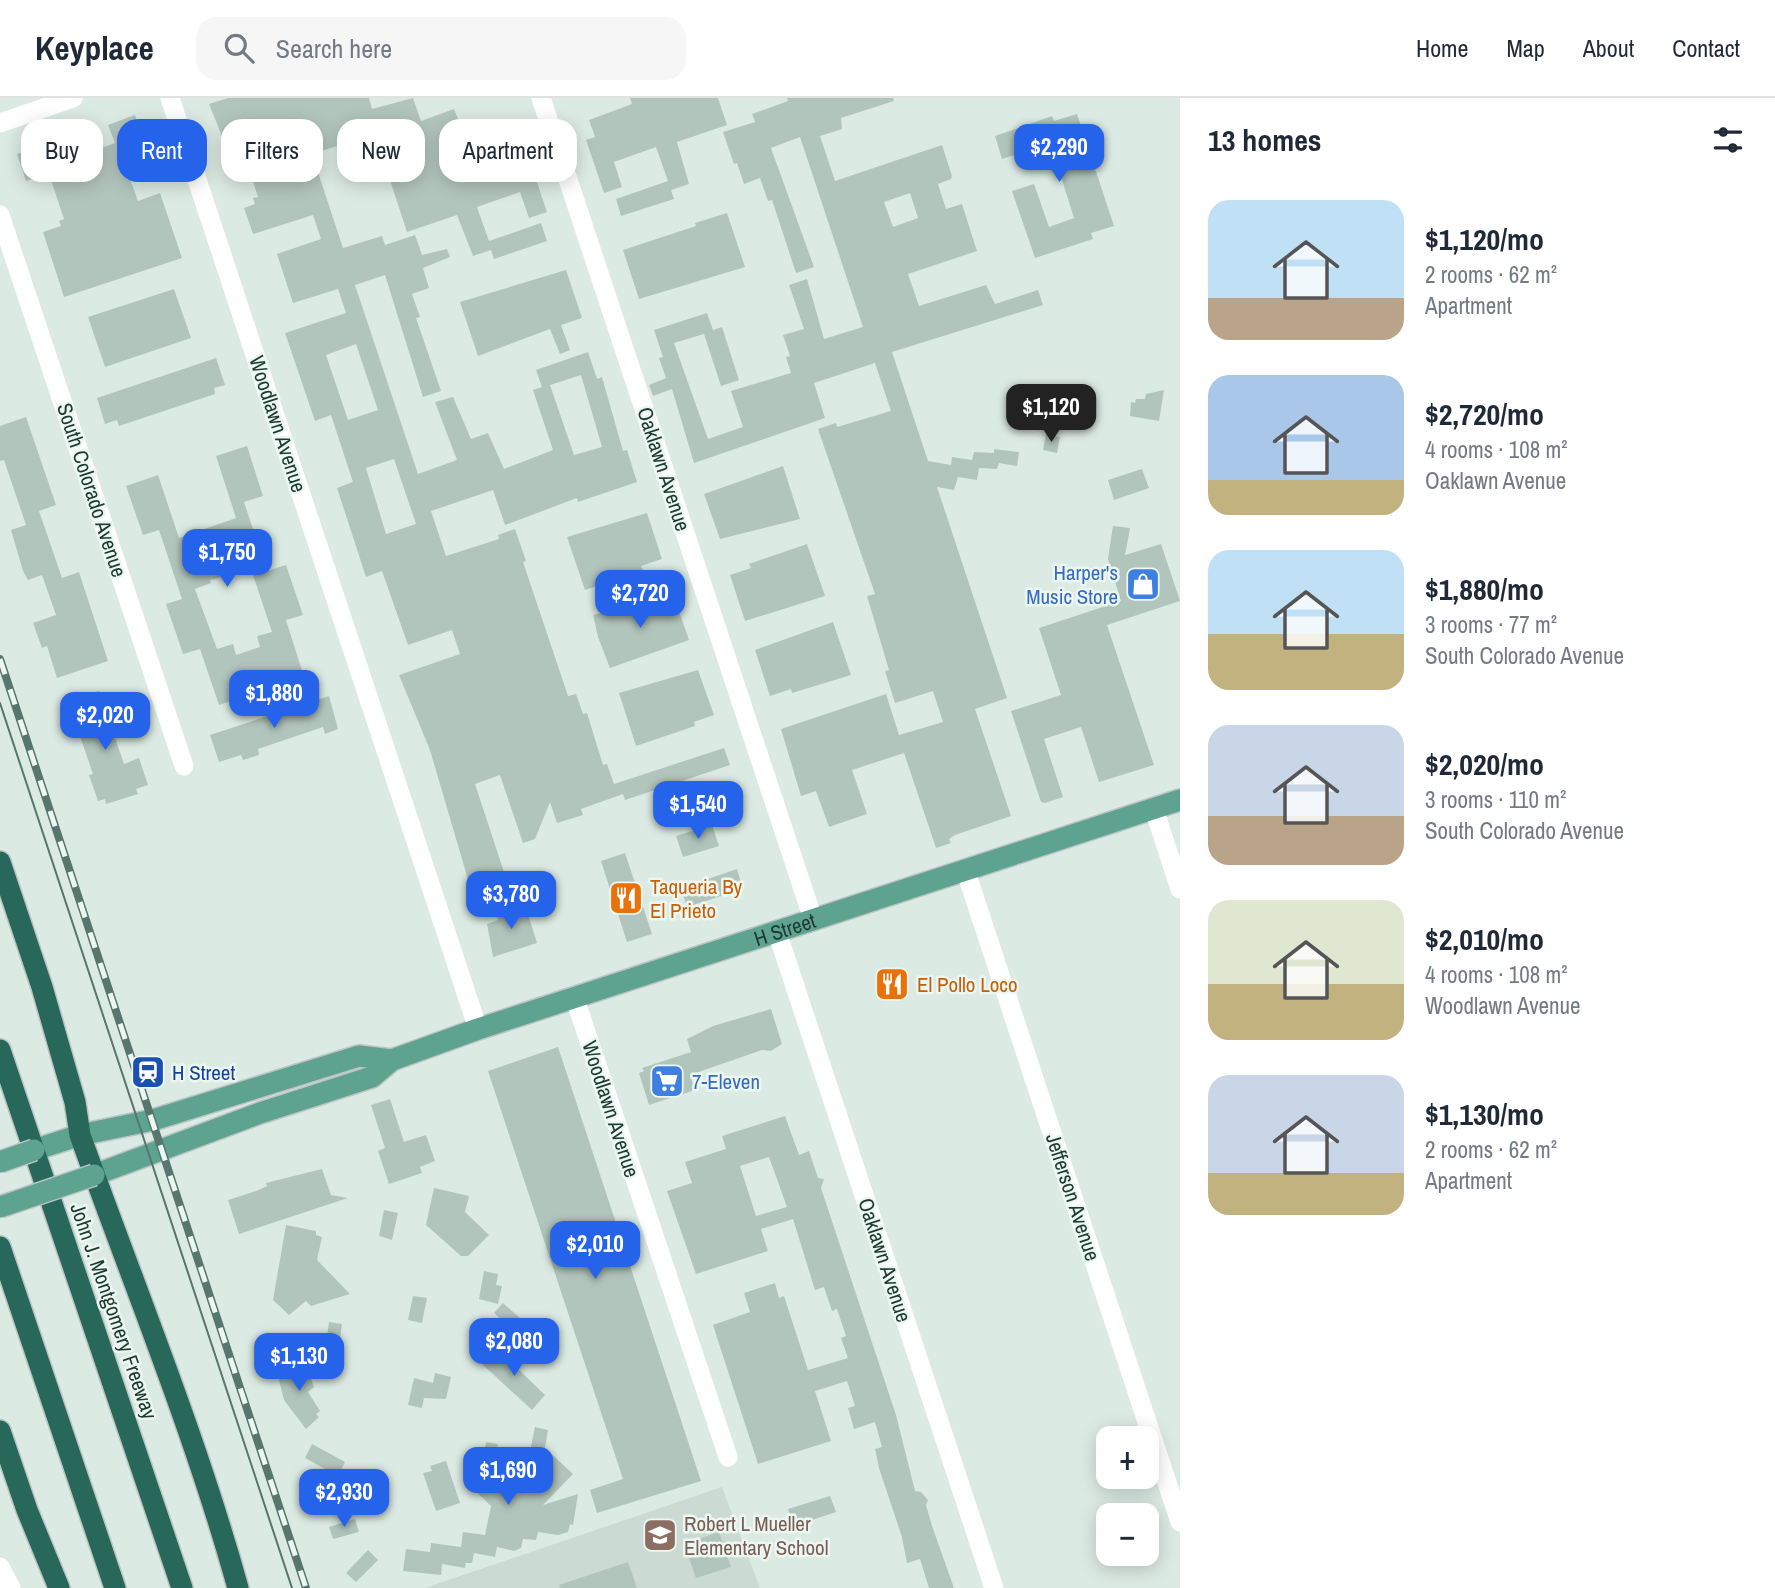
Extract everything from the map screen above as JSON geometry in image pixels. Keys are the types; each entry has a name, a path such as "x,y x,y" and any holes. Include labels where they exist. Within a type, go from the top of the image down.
{"highway":[{"path":"0,862 42,987 75,1102 78,1136 159,1343 213,1501 238,1588"},
{"name":"John J. Montgomery Freeway","path":"0,1049 182,1588"},
{"path":"0,1247 115,1588"},
{"path":"0,1431 27,1510 59,1588"}],"main road":[{"name":"H Street","path":"0,1207 260,1113 372,1077 392,1060 478,1029 1180,800"},
{"name":"H Street","path":"0,1162 78,1136 153,1120 359,1056 392,1060"}],"street":[{"path":"0,123 73,98"},
{"name":"Woodlawn Avenue","path":"170,98 478,1029"},
{"name":"Oaklawn Avenue","path":"541,98 813,919"},
{"name":"South Colorado Avenue","path":"0,215 184,766"},
{"path":"1154,809 1180,889"},
{"name":"Jefferson Avenue","path":"966,872 1180,1522"},
{"name":"Oaklawn Avenue","path":"777,932 994,1588"},
{"name":"Woodlawn Avenue","path":"575,999 728,1457"},
{"path":"0,1567 11,1588"}],"shaded area":[{"name":"Robert L Mueller Elementary School","path":"722,1487 760,1588 425,1588"}],"building":[{"path":"228,98 369,98 372,109 413,98 420,119 337,119 337,146 323,151 323,119 221,119 221,134 209,104"},
{"path":"630,98 718,98 727,125 677,142 689,184 671,190 674,199 621,216 616,199 668,181 656,147 614,162 622,187 604,193 586,140 595,137 589,120 632,104"},
{"path":"787,98 893,98 894,101 841,118 842,129 820,136 835,181 942,145 952,176 951,179 938,184 946,209 962,204 977,251 908,274 919,306 986,285 995,304 1038,290 1043,305 892,352 928,461 951,465 952,457 972,460 974,452 994,453 994,449 1019,452 1017,466 999,463 997,469 979,468 977,480 958,477 954,490 937,487 1007,698 975,709 1011,816 955,835 949,839 951,843 936,848 904,753 852,770 867,814 829,827 816,791 801,796 781,729 886,694 899,735 943,722 933,691 895,703 885,671 889,670 867,596 875,594 818,429 836,423 837,427 891,411 875,363 814,383 825,418 694,463 672,389 653,396 649,385 666,378 659,358 663,357 654,330 707,313 713,330 722,327 739,380 721,386 704,334 674,343 708,439 743,427 731,391 791,373 786,357 790,356 783,335 804,329 789,285 807,279 824,339 863,327 800,137 771,148 814,267 796,273 772,200 768,201 760,178 744,184 723,132 755,122 752,114 788,101","holes":["910,193 918,218 893,227 884,202"]},
{"path":"454,109 458,119 439,119 439,182 537,182 547,212 529,218 520,192 477,207 489,241 541,223 547,241 494,259 491,250 473,256 457,215 407,232 391,182 425,182 425,120"},
{"path":"1077,114 1114,226 1091,233 1093,239 1035,258 1012,191 1034,184 1049,227 1074,218 1059,170 1050,144 1002,159 995,136 1052,116 1054,121"},
{"path":"117,122 117,182 131,182 138,201 160,193 182,258 64,297 43,232 61,226 59,221 64,219 52,182 103,182 103,148 115,143 108,125"},
{"path":"253,182 321,182 343,248 382,236 385,245 415,235 422,255 447,249 450,257 423,268 429,288 412,294 420,317 416,318 441,391 423,397 385,275 355,285 418,474 457,460 435,402 453,397 471,439 488,433 504,469 553,450 533,390 542,387 536,370 588,352 597,379 602,377 623,451 627,450 637,482 578,502 577,498 505,525 493,490 431,511 446,556 499,539 498,535 515,529 526,561 523,562 568,696 576,694 583,714 587,713 603,765 607,764 614,784 724,748 730,765 625,800 623,794 581,809 583,815 557,823 550,802 535,839 523,843 500,775 475,784 504,872 469,883 430,750 399,675 460,654 452,630 408,645 382,571 366,577 337,488 353,482 331,415 315,421 285,333 346,313 338,289 293,303 277,254 321,239 313,215 253,234 244,208 255,204 253,198 258,197","holes":["356,344 378,410 348,420 326,355","581,375 602,447 574,455 550,385","394,459 416,524 386,534 366,468"]},
{"path":"727,213 745,267 639,299 623,250"},
{"path":"566,270 582,318 561,325 570,350 560,354 550,329 478,356 460,302"},
{"path":"174,289 191,338 105,367 88,317"},
{"path":"216,358 225,385 214,388 215,394 119,426 117,420 105,424 97,398"},
{"path":"1164,390 1159,421 1130,416 1131,402 1145,399 1146,394"},
{"path":"26,417 56,505 39,511 62,578 79,572 108,661 57,678 47,646 42,648 33,623 56,615 42,575 28,580 23,571 11,530 26,525 4,460 0,461 0,426"},
{"path":"1046,434 1060,437 1057,453 1043,450"},
{"path":"247,446 263,496 244,502 267,571 286,565 303,615 286,620 304,677 219,705 200,649 183,654 166,604 182,599 159,530 143,535 126,486 158,475 179,538 236,518 216,456","holes":["251,569 272,632 257,636 260,647 236,655 233,644 217,649 195,589 211,583 210,580"]},
{"path":"783,466 800,519 720,539 704,494"},
{"path":"1142,469 1149,488 1114,500 1108,480"},
{"path":"647,513 662,559 641,566 643,570 585,590 567,537"},
{"path":"1113,526 1130,528 1125,555 1161,544 1180,601 1107,625 1154,765 1099,782 1081,727 1044,739 1063,797 1041,802 1011,711 1061,695 1039,628 1121,601 1108,559"},
{"path":"807,544 825,596 745,621 730,575 751,568 749,564"},
{"path":"673,594 689,640 610,668 593,615"},
{"path":"833,622 851,675 792,693 791,689 770,696 755,650"},
{"path":"698,670 714,715 694,722 695,726 636,746 619,693"},
{"path":"99,691 124,764 139,758 148,785 136,789 138,794 106,804 105,799 98,801 89,775 93,774 68,701"},
{"path":"329,696 338,729 325,734 323,727 258,749 259,755 243,760 241,755 219,762 210,735"},
{"path":"712,825 719,846 683,857 676,836"},
{"name":"Taqueria By El Prieto","path":"625,853 652,934 627,942 601,861"},
{"path":"737,869 743,889 687,907 681,888"},
{"path":"525,904 537,943 493,957 487,924 498,920 496,915"},
{"path":"771,1009 782,1044 771,1051 762,1050 690,1075 695,1090 649,1105 639,1073 644,1071 642,1068 691,1052 687,1039 713,1026"},
{"path":"558,1047 701,1481 597,1513 590,1490 623,1479 488,1071"},
{"path":"390,1099 404,1142 426,1135 435,1161 420,1167 422,1173 389,1184 378,1151 385,1148 371,1105"},
{"path":"785,1116 799,1155 809,1151 818,1178 824,1179 821,1188 896,1415 915,1491 921,1492 928,1500 926,1505 932,1526 954,1588 929,1588 920,1559 907,1563 902,1537 879,1468 875,1449 882,1447 875,1422 854,1429 848,1408 855,1406 847,1381 815,1391 831,1441 758,1464 713,1325 750,1312 744,1293 775,1283 779,1298 784,1296 808,1370 848,1358 841,1338 846,1336 837,1309 832,1311 824,1287 815,1290 793,1219 761,1229 768,1251 696,1274 667,1191 692,1183 685,1162 726,1149 722,1136","holes":["769,1157 787,1207 756,1216 740,1166"]},
{"path":"322,1169 331,1195 348,1198 239,1234 228,1200 256,1191 267,1186 266,1183"},
{"path":"434,1188 469,1196 465,1212 489,1235 468,1256 461,1256 426,1225"},
{"path":"384,1210 398,1213 392,1240 379,1236"},
{"path":"286,1225 316,1231 316,1235 322,1237 317,1260 350,1294 311,1306 306,1301 289,1315 273,1300"},
{"path":"484,1271 498,1274 496,1285 502,1286 498,1304 479,1299"},
{"path":"413,1296 427,1298 422,1323 408,1320"},
{"path":"503,1303 521,1319 513,1329 494,1313"},
{"path":"329,1322 342,1324 339,1347 326,1345"},
{"path":"508,1350 521,1352 518,1369 545,1395 532,1410 483,1365 485,1355 506,1359"},
{"path":"305,1363 314,1387 308,1392 320,1411 316,1414 319,1417 306,1429 284,1400 277,1372"},
{"path":"435,1373 451,1377 446,1399 424,1398 422,1408 408,1405 414,1378 433,1383"},
{"path":"535,1427 548,1430 545,1448 573,1474 543,1505 578,1494 573,1525 570,1524 568,1532 558,1535 538,1532 536,1540 523,1539 521,1548 514,1551 497,1547 495,1557 474,1553 472,1563 466,1563 465,1568 442,1564 441,1575 403,1571 406,1549 430,1552 431,1543 461,1547 463,1532 485,1535 491,1506 469,1485 480,1475 486,1442 498,1444 497,1450 529,1456"},
{"path":"312,1444 345,1462 338,1476 305,1458"},
{"path":"446,1461 460,1503 436,1511 423,1473 432,1471 430,1466"},
{"path":"830,1496 836,1512 794,1526 788,1509"},
{"path":"355,1519 359,1532 333,1539 329,1527"},
{"path":"719,1532 731,1567 696,1578 684,1544"},
{"path":"368,1550 378,1560 356,1582 346,1573"},
{"path":"628,1562 637,1588 560,1588 559,1585"}],"tram line":[{"path":"0,703 292,1588"}],"railway":[{"path":"0,659 306,1588"}],"place":[{"name":"Harper's Music Store","path":"1143,584"},
{"name":"Taqueria By El Prieto","path":"626,898"},
{"name":"El Pollo Loco","path":"892,984"},
{"name":"H Street","path":"148,1072"},
{"name":"7-Eleven","path":"667,1081"},
{"name":"Robert L Mueller Elementary School","path":"660,1535"}]}
